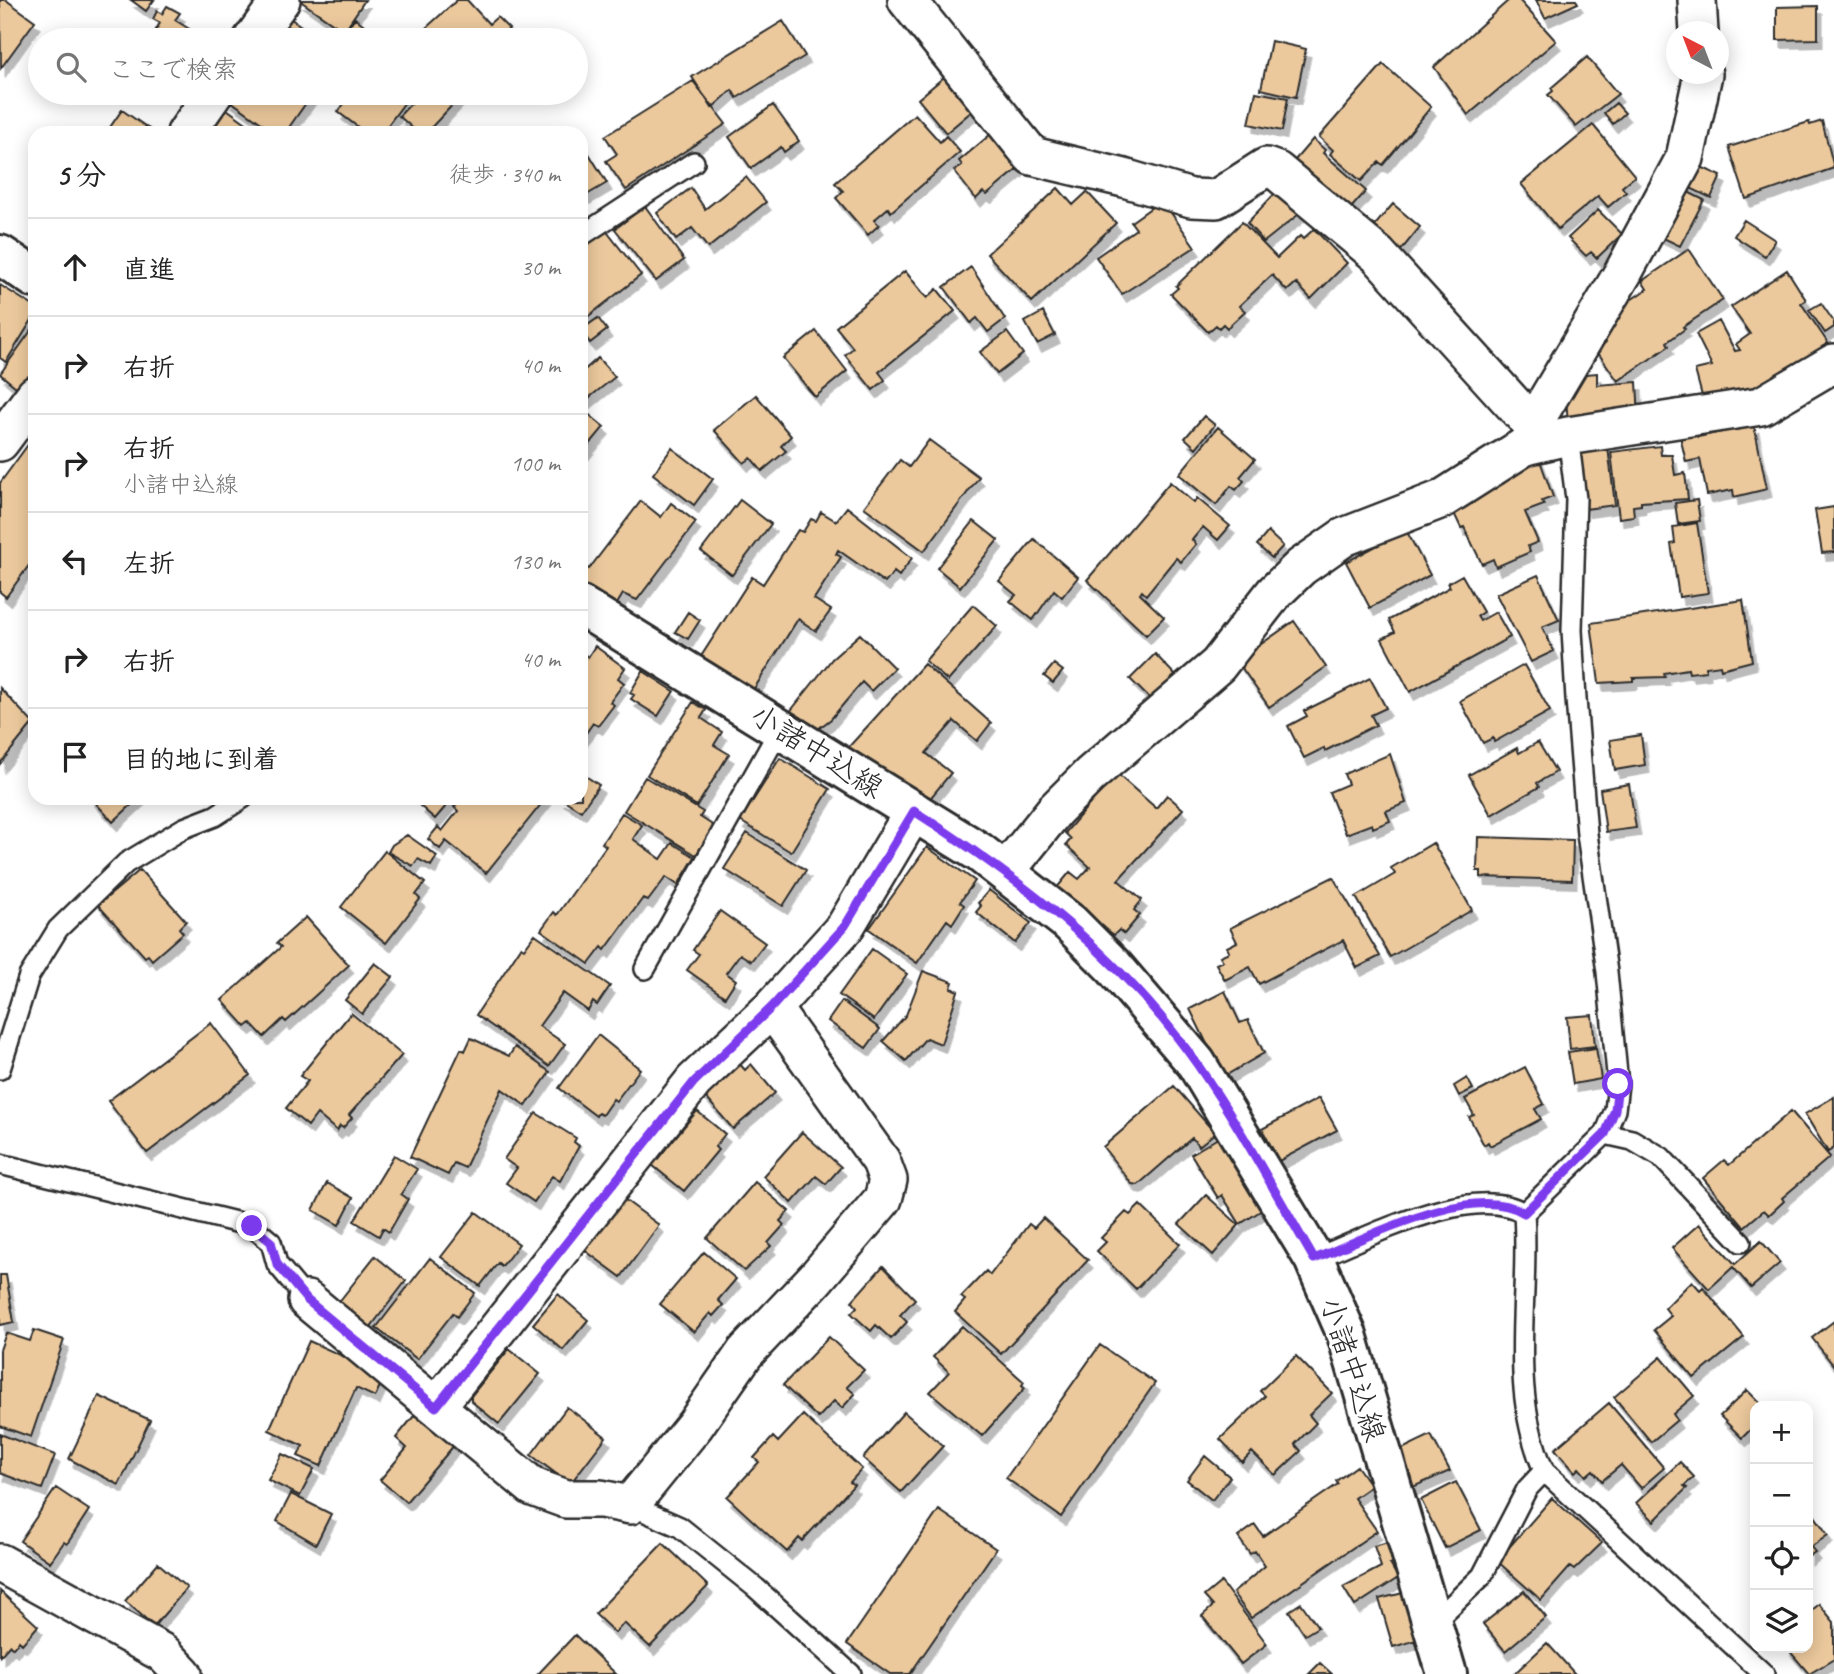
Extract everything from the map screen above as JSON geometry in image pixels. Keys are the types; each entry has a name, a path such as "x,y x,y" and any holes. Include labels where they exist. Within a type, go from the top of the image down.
{"main road":[{"path":"0,256 28,274"},
{"name":"小諸中込線","path":"588,610 914,811 1006,871 1070,923 1173,1032 1219,1097 1314,1259 1346,1335 1447,1674"}],"street":[{"path":"261,28 281,0"},
{"path":"907,0 1032,156 1124,178 1191,198 1216,199 1266,167 1277,171 1378,255 1549,433"},
{"path":"1697,0 1698,21"},
{"path":"1549,433 1624,271 1685,158 1701,84"},
{"path":"191,126 206,105"},
{"path":"1006,871 1055,810 1090,775 1218,665 1274,593 1301,567 1344,537 1441,499 1549,433 1761,406 1834,363"},
{"path":"0,442 28,404"},
{"path":"436,1407 694,1082 772,1007 845,926 914,811"},
{"path":"307,1300 533,1487 566,1499 601,1499 630,1505 695,1425 745,1353 816,1279 883,1199 888,1180 881,1161 772,1007"},
{"path":"0,1563 163,1653 183,1674"}],"lane":[{"path":"588,231 694,162"},
{"path":"1549,433 1576,499 1572,630 1576,699 1587,834 1607,972 1618,1084 1615,1110 1605,1134 1524,1213 1526,1241 1521,1329 1523,1402 1531,1441 1544,1471 1764,1674"},
{"path":"645,969 780,729"},
{"path":"0,1069 29,976 58,929 126,863 184,828 215,816 232,805"},
{"path":"1605,1134 1632,1140 1661,1157 1741,1242"},
{"path":"0,1164 252,1226 271,1242 277,1264 307,1300"},
{"path":"1314,1259 1452,1207 1511,1205 1524,1213"},
{"path":"1431,1625 1482,1576 1527,1489 1544,1471"},
{"path":"630,1505 680,1527 756,1588 851,1674"}],"building":[{"path":"0,0 6,0 35,21 1,68"},
{"path":"131,0 154,0 146,11"},
{"path":"299,0 365,0 346,28 340,28"},
{"path":"457,0 467,0 489,24 497,17 508,28 428,28"},
{"path":"1509,0 1519,0 1556,41 1468,115 1434,67"},
{"path":"1536,0 1576,0 1578,3 1545,18"},
{"path":"167,6 180,13 175,20 188,28 157,28 160,23 153,19 157,11 162,14"},
{"path":"1818,6 1818,39 1777,40 1777,7"},
{"path":"287,16 304,28 278,28"},
{"path":"355,18 368,28 348,28"},
{"path":"783,21 805,56 737,98 732,90 712,108 692,77"},
{"path":"1271,41 1306,49 1296,97 1261,89"},
{"path":"1587,57 1618,94 1576,127 1548,95 1553,91 1551,88"},
{"path":"1383,64 1431,107 1383,165 1379,162 1361,181 1330,154 1333,150 1319,137"},
{"path":"944,77 972,111 946,133 918,99"},
{"path":"693,81 726,124 626,190 606,161 617,154 605,136"},
{"path":"1256,92 1288,98 1282,131 1249,124"},
{"path":"1616,103 1625,113 1613,124 1604,113"},
{"path":"236,105 305,105 290,126 266,126"},
{"path":"343,105 403,105 387,126 357,126 338,112"},
{"path":"410,105 452,105 433,126 410,126 399,116"},
{"path":"773,105 799,141 784,152 781,147 751,168 729,137"},
{"path":"224,107 250,126 210,126"},
{"path":"122,110 145,126 111,126"},
{"path":"915,114 940,142 946,136 960,152 891,212 888,208 874,220 879,225 868,235 836,198 843,191 835,183"},
{"path":"1822,121 1834,168 1746,199 1729,147 1809,122 1810,125"},
{"path":"1593,125 1635,176 1622,187 1626,192 1608,207 1598,196 1558,229 1521,184"},
{"path":"991,134 1019,168 987,195 983,192 976,199 954,171 962,165 959,161"},
{"path":"1313,139 1325,150 1323,153 1366,191 1344,216 1289,167"},
{"path":"588,152 607,183 588,194"},
{"path":"1690,162 1721,176 1711,198 1680,183"},
{"path":"746,177 766,202 708,248 692,228 676,240 657,213 691,188 705,209"},
{"path":"1281,187 1303,211 1264,242 1247,223"},
{"path":"1058,188 1073,205 1087,192 1116,223 1032,302 987,254"},
{"path":"1682,189 1704,200 1680,246 1657,235"},
{"path":"1162,200 1195,247 1122,294 1096,257 1136,229 1131,222"},
{"path":"1393,204 1420,227 1398,254 1370,231"},
{"path":"645,206 684,260 656,281 615,229"},
{"path":"1598,210 1622,234 1597,258 1591,252 1586,256 1568,238"},
{"path":"1744,220 1775,240 1765,256 1734,236"},
{"path":"1242,222 1277,258 1300,236 1303,239 1314,229 1347,263 1311,299 1296,283 1287,291 1272,275 1239,306 1245,311 1227,328 1223,324 1219,328 1216,325 1208,332 1171,294"},
{"path":"604,228 641,275 588,317 588,242"},
{"path":"1689,249 1723,300 1683,327 1685,329 1667,342 1669,346 1618,381 1596,350 1606,342 1597,330 1601,320 1647,289 1642,281"},
{"path":"971,267 1005,319 988,332 977,318 971,323 944,287"},
{"path":"1787,270 1806,300 1801,303 1828,343 1753,394 1705,407 1695,370 1712,366 1696,334 1719,321 1735,351 1740,350 1736,344 1750,334 1731,307"},
{"path":"905,271 927,298 937,289 955,311 879,372 885,380 873,390 845,355 853,348 836,327"},
{"path":"0,285 28,303 28,326 6,362 0,358"},
{"path":"1821,303 1834,322 1834,327 1825,333 1809,310"},
{"path":"1043,312 1055,335 1037,344 1025,322"},
{"path":"598,318 607,330 590,343 588,325"},
{"path":"816,331 847,371 815,397 783,358"},
{"path":"1007,332 1023,354 997,374 980,352"},
{"path":"28,335 28,382 21,391 0,374"},
{"path":"598,358 615,377 588,399 588,367"},
{"path":"1597,373 1597,385 1637,382 1639,418 1568,423 1565,386 1574,375"},
{"path":"756,395 791,436 781,446 786,451 762,471 751,458 744,463 714,430"},
{"path":"588,414 604,427 588,446"},
{"path":"1204,416 1215,425 1196,448 1185,438"},
{"path":"1754,425 1767,489 1734,497 1733,490 1707,495 1700,459 1686,462 1680,436 1697,432 1698,437"},
{"path":"1218,427 1255,459 1240,477 1244,481 1236,490 1231,486 1216,505 1179,474"},
{"path":"929,440 979,477 924,551 864,507 900,460 909,467"},
{"path":"28,445 28,567 6,597 0,592 0,483"},
{"path":"1660,446 1661,455 1672,455 1675,475 1685,473 1688,499 1641,502 1641,505 1633,506 1634,516 1619,518 1611,452"},
{"path":"1608,447 1615,505 1585,509 1578,450"},
{"path":"672,448 713,479 694,505 653,474"},
{"path":"1538,455 1553,497 1542,501 1544,505 1525,512 1538,542 1528,546 1530,552 1496,567 1493,559 1482,564 1453,511 1504,483 1501,473"},
{"path":"1170,482 1194,503 1197,498 1230,526 1218,540 1203,527 1192,540 1196,544 1181,562 1176,558 1146,595 1142,591 1140,594 1164,617 1146,635 1087,580"},
{"path":"740,500 771,524 732,575 701,551"},
{"path":"1697,500 1700,521 1678,524 1675,503"},
{"path":"641,501 661,517 671,503 696,522 637,600 623,594 614,609 588,594 589,569"},
{"path":"847,507 912,558 899,576 894,572 885,583 838,550 836,554 841,557 814,599 831,610 816,631 798,619 752,692 700,658 752,577 763,584 798,530 803,532 811,519 816,521 821,512 836,521"},
{"path":"1834,507 1834,552 1822,553 1815,510"},
{"path":"974,521 998,540 960,587 937,568"},
{"path":"1697,523 1708,593 1679,597 1671,544 1675,543 1673,527"},
{"path":"1406,530 1430,575 1370,608 1346,562"},
{"path":"1268,532 1283,546 1272,558 1257,545"},
{"path":"1034,539 1078,577 1062,597 1054,590 1033,620 1010,601 1016,595 999,581"},
{"path":"1462,575 1483,612 1477,616 1480,621 1496,612 1510,637 1410,692 1382,639 1395,632 1389,620 1450,587 1448,583"},
{"path":"1538,575 1559,620 1542,627 1554,651 1531,662 1496,594"},
{"path":"1743,600 1752,661 1721,669 1720,665 1706,667 1706,671 1689,673 1688,669 1664,673 1665,677 1599,683 1591,623"},
{"path":"973,605 997,626 948,681 925,661"},
{"path":"688,612 700,620 688,639 675,632"},
{"path":"1294,621 1326,667 1269,707 1237,661"},
{"path":"860,634 894,668 871,691 862,682 831,719 814,732 789,713 832,659"},
{"path":"595,646 625,668 618,678 624,683 610,702 614,705 598,726 593,723 588,730 588,657"},
{"path":"1155,654 1176,676 1152,701 1130,679"},
{"path":"924,664 991,723 977,741 954,721 926,753 951,773 928,801 845,751"},
{"path":"1054,664 1063,671 1053,683 1044,676"},
{"path":"1524,665 1550,711 1494,742 1493,738 1483,743 1460,701"},
{"path":"643,671 674,691 658,716 631,699 634,695 630,693"},
{"path":"1370,678 1386,708 1371,715 1376,725 1325,751 1324,748 1304,758 1288,726 1307,716 1304,711"},
{"path":"0,688 28,718 28,729 0,764"},
{"path":"693,702 706,710 701,718 722,732 714,745 729,754 697,806 647,775"},
{"path":"1641,735 1645,765 1615,770 1610,740"},
{"path":"1538,742 1556,772 1537,783 1539,787 1491,815 1469,775 1517,748 1519,753"},
{"path":"1390,754 1406,803 1386,811 1390,821 1373,828 1372,824 1346,834 1329,792 1348,784 1344,774"},
{"path":"780,758 830,789 791,852 740,821"},
{"path":"1116,773 1156,808 1167,795 1183,809 1118,880 1142,900 1134,910 1140,915 1124,934 1119,930 1114,935 1055,890 1070,872 1079,879 1090,867 1066,845 1071,839 1065,833"},
{"path":"645,777 703,812 700,817 714,826 696,855 624,811"},
{"path":"588,778 599,785 588,801"},
{"path":"1629,784 1636,828 1606,832 1600,789"},
{"path":"97,805 131,805 113,822"},
{"path":"421,805 447,805 435,819"},
{"path":"540,805 486,873 446,841 440,849 428,839 438,827 442,831 458,811 454,807"},
{"path":"572,805 585,805 581,811"},
{"path":"622,813 642,825 633,839 661,859 672,843 695,857 678,885 666,877 648,901 643,898 605,950 602,947 589,964 541,930 554,912 557,915 606,846 602,843"},
{"path":"747,833 806,870 783,906 724,869"},
{"path":"407,835 437,856 431,866 418,859 413,866 388,852 392,845"},
{"path":"1478,837 1573,840 1572,880 1481,877 1481,871 1477,871"},
{"path":"1433,843 1472,910 1390,957 1356,897 1395,874 1391,868"},
{"path":"927,847 975,881 960,902 964,905 952,924 947,920 917,963 869,929"},
{"path":"385,851 425,883 416,895 420,899 386,943 341,907"},
{"path":"140,870 186,921 179,928 183,933 152,960 148,955 145,957 98,905"},
{"path":"1333,877 1380,956 1357,968 1343,940 1259,984 1250,967 1225,980 1216,964 1223,961 1220,956 1229,952 1227,947 1237,942 1230,928"},
{"path":"989,890 1031,923 1015,943 976,912 981,906 978,903"},
{"path":"720,911 765,943 751,961 740,954 726,973 736,980 725,997 687,970 699,954 693,950"},
{"path":"306,917 349,965 286,1022 283,1019 264,1037 251,1023 246,1027 222,1000 281,947 277,943"},
{"path":"535,934 610,986 597,1005 593,1002 588,1011 563,993 539,1026 565,1044 549,1066 476,1015 521,947 524,949"},
{"path":"872,949 907,974 874,1020 839,995"},
{"path":"375,963 393,977 362,1014 345,1000"},
{"path":"923,971 953,982 951,988 958,991 941,1044 926,1038 906,1061 883,1041 906,1015"},
{"path":"1225,991 1240,1023 1248,1020 1264,1053 1223,1077 1190,1009"},
{"path":"842,1001 880,1029 866,1048 828,1021"},
{"path":"351,1013 402,1055 349,1115 352,1118 343,1128 340,1126 337,1131 317,1114 308,1126 286,1108 308,1081 300,1076"},
{"path":"1592,1015 1595,1046 1570,1049 1567,1017"},
{"path":"211,1023 250,1075 147,1153 108,1101"},
{"path":"598,1035 640,1069 616,1101 613,1099 602,1115 598,1113 596,1116 559,1088"},
{"path":"471,1038 509,1056 515,1047 550,1072 526,1106 502,1089 465,1168 454,1163 448,1175 410,1157 461,1049 465,1051"},
{"path":"1596,1048 1601,1079 1573,1084 1568,1052"},
{"path":"738,1062 745,1070 751,1064 775,1093 733,1129 702,1093"},
{"path":"1525,1067 1544,1104 1535,1109 1541,1119 1490,1146 1488,1142 1484,1145 1469,1117 1474,1115 1465,1099"},
{"path":"1467,1078 1473,1089 1459,1096 1454,1086"},
{"path":"1174,1086 1215,1133 1199,1146 1192,1138 1138,1185 1132,1184 1103,1147"},
{"path":"1834,1097 1834,1148 1828,1152 1805,1114"},
{"path":"1319,1098 1337,1130 1279,1161 1262,1129"},
{"path":"697,1111 725,1134 715,1147 718,1150 684,1191 652,1165"},
{"path":"1791,1111 1830,1157 1782,1198 1784,1201 1769,1215 1764,1210 1744,1227 1703,1178 1724,1160 1729,1165"},
{"path":"536,1113 576,1138 574,1142 579,1146 560,1181 552,1176 534,1202 506,1183 517,1168 504,1159"},
{"path":"802,1132 841,1167 826,1184 816,1176 792,1203 763,1176"},
{"path":"1218,1138 1262,1210 1240,1224 1222,1195 1218,1198 1191,1154"},
{"path":"394,1155 417,1169 401,1194 408,1199 389,1232 383,1228 379,1236 354,1221"},
{"path":"755,1182 789,1211 780,1221 784,1225 768,1243 771,1246 744,1271 707,1238"},
{"path":"327,1183 353,1198 339,1225 313,1210"},
{"path":"617,1194 659,1225 621,1277 583,1249"},
{"path":"1206,1195 1239,1225 1213,1255 1179,1224"},
{"path":"1140,1205 1180,1244 1136,1289 1097,1251 1106,1242 1101,1238 1126,1212 1130,1215"},
{"path":"476,1212 519,1244 502,1266 498,1263 480,1286 441,1257"},
{"path":"1043,1218 1088,1260 1001,1354 955,1312 965,1300 961,1297 986,1271 990,1275 1029,1224 1034,1228"},
{"path":"1699,1224 1735,1264 1761,1241 1780,1263 1751,1288 1733,1267 1709,1289 1672,1248"},
{"path":"704,1252 736,1279 718,1300 723,1305 713,1316 710,1313 694,1332 660,1304"},
{"path":"375,1256 406,1281 369,1329 338,1303"},
{"path":"430,1258 475,1293 457,1317 453,1313 417,1359 376,1328"},
{"path":"883,1266 915,1299 900,1315 907,1322 891,1339 876,1325 871,1331 851,1313 857,1307 852,1301"},
{"path":"0,1275 6,1275 14,1322 0,1325"},
{"path":"1692,1281 1700,1290 1703,1287 1744,1337 1694,1378 1654,1330 1671,1316 1665,1308"},
{"path":"558,1294 588,1320 563,1350 533,1324"},
{"path":"1834,1321 1834,1366 1812,1338"},
{"path":"962,1326 1024,1382 1022,1385 1025,1388 982,1436 930,1392 949,1372 933,1357"},
{"path":"34,1330 64,1340 31,1437 0,1426 0,1350 6,1333 30,1341"},
{"path":"829,1337 864,1370 847,1387 855,1394 842,1408 834,1401 818,1418 783,1385"},
{"path":"309,1341 365,1366 383,1379 375,1397 356,1388 321,1466 298,1456 303,1446 269,1430"},
{"path":"1100,1345 1155,1383 1061,1517 1006,1478"},
{"path":"509,1349 540,1374 499,1424 471,1401 471,1396"},
{"path":"1296,1356 1332,1393 1309,1415 1316,1423 1295,1444 1301,1451 1275,1475 1252,1452 1242,1462 1220,1439 1265,1396 1260,1391"},
{"path":"1661,1357 1694,1396 1673,1414 1677,1420 1651,1442 1614,1397"},
{"path":"1747,1390 1758,1401 1750,1401 1750,1430 1742,1438 1720,1416"},
{"path":"99,1396 150,1420 119,1485 69,1459"},
{"path":"1609,1403 1664,1468 1641,1488 1621,1465 1602,1481 1593,1470 1586,1476 1579,1468 1575,1472 1555,1449"},
{"path":"567,1407 606,1437 570,1484 531,1455"},
{"path":"418,1411 456,1443 406,1502 380,1480 407,1448 396,1438"},
{"path":"904,1412 943,1446 901,1492 863,1458"},
{"path":"803,1415 862,1469 850,1482 854,1485 802,1541 799,1538 787,1552 727,1497 759,1462 754,1458 773,1437 778,1442"},
{"path":"0,1434 55,1455 42,1489 0,1473"},
{"path":"1431,1435 1450,1471 1413,1487 1402,1449"},
{"path":"282,1454 314,1469 300,1496 268,1480"},
{"path":"1205,1456 1230,1477 1212,1500 1187,1480"},
{"path":"1680,1462 1694,1477 1684,1486 1687,1488 1654,1521 1636,1503"},
{"path":"1357,1466 1371,1486 1354,1498 1377,1531 1251,1618 1233,1593 1265,1566 1255,1551 1250,1554 1238,1537 1255,1525 1263,1536 1338,1484 1336,1481"},
{"path":"1456,1482 1481,1530 1445,1548 1421,1500"},
{"path":"56,1488 89,1510 67,1544 64,1542 50,1562 20,1541"},
{"path":"291,1494 331,1514 316,1544 277,1521"},
{"path":"1552,1498 1602,1543 1574,1570 1570,1567 1541,1600 1497,1561"},
{"path":"939,1510 996,1549 910,1674 890,1674 847,1644"},
{"path":"1813,1513 1828,1535 1813,1546"},
{"path":"1388,1542 1394,1563 1390,1564 1398,1578 1355,1606 1343,1587 1381,1567 1374,1546"},
{"path":"663,1543 708,1586 650,1647 624,1623 615,1633 595,1614"},
{"path":"158,1563 187,1588 154,1626 125,1601"},
{"path":"1221,1582 1267,1644 1241,1664 1202,1616 1213,1606 1204,1596"},
{"path":"0,1591 38,1626 22,1644 19,1641 13,1648 10,1645 0,1656"},
{"path":"1524,1591 1546,1617 1505,1651 1483,1624"},
{"path":"1403,1593 1417,1640 1393,1647 1379,1599"},
{"path":"1301,1603 1318,1627 1305,1635 1289,1611"},
{"path":"1819,1604 1834,1622 1834,1659 1809,1674 1791,1653 1813,1653 1813,1609"},
{"path":"575,1635 616,1674 538,1674"},
{"path":"1547,1643 1575,1674 1514,1674"},
{"path":"1320,1663 1332,1674 1309,1674"}],"route":[{"path":"252,1226 271,1242 277,1264 307,1300 436,1407 694,1082 772,1007 845,926 914,811 1006,871 1070,923 1173,1032 1219,1097 1314,1259 1452,1207 1480,1203 1511,1205 1524,1213 1605,1134 1615,1110 1618,1084"}]}
